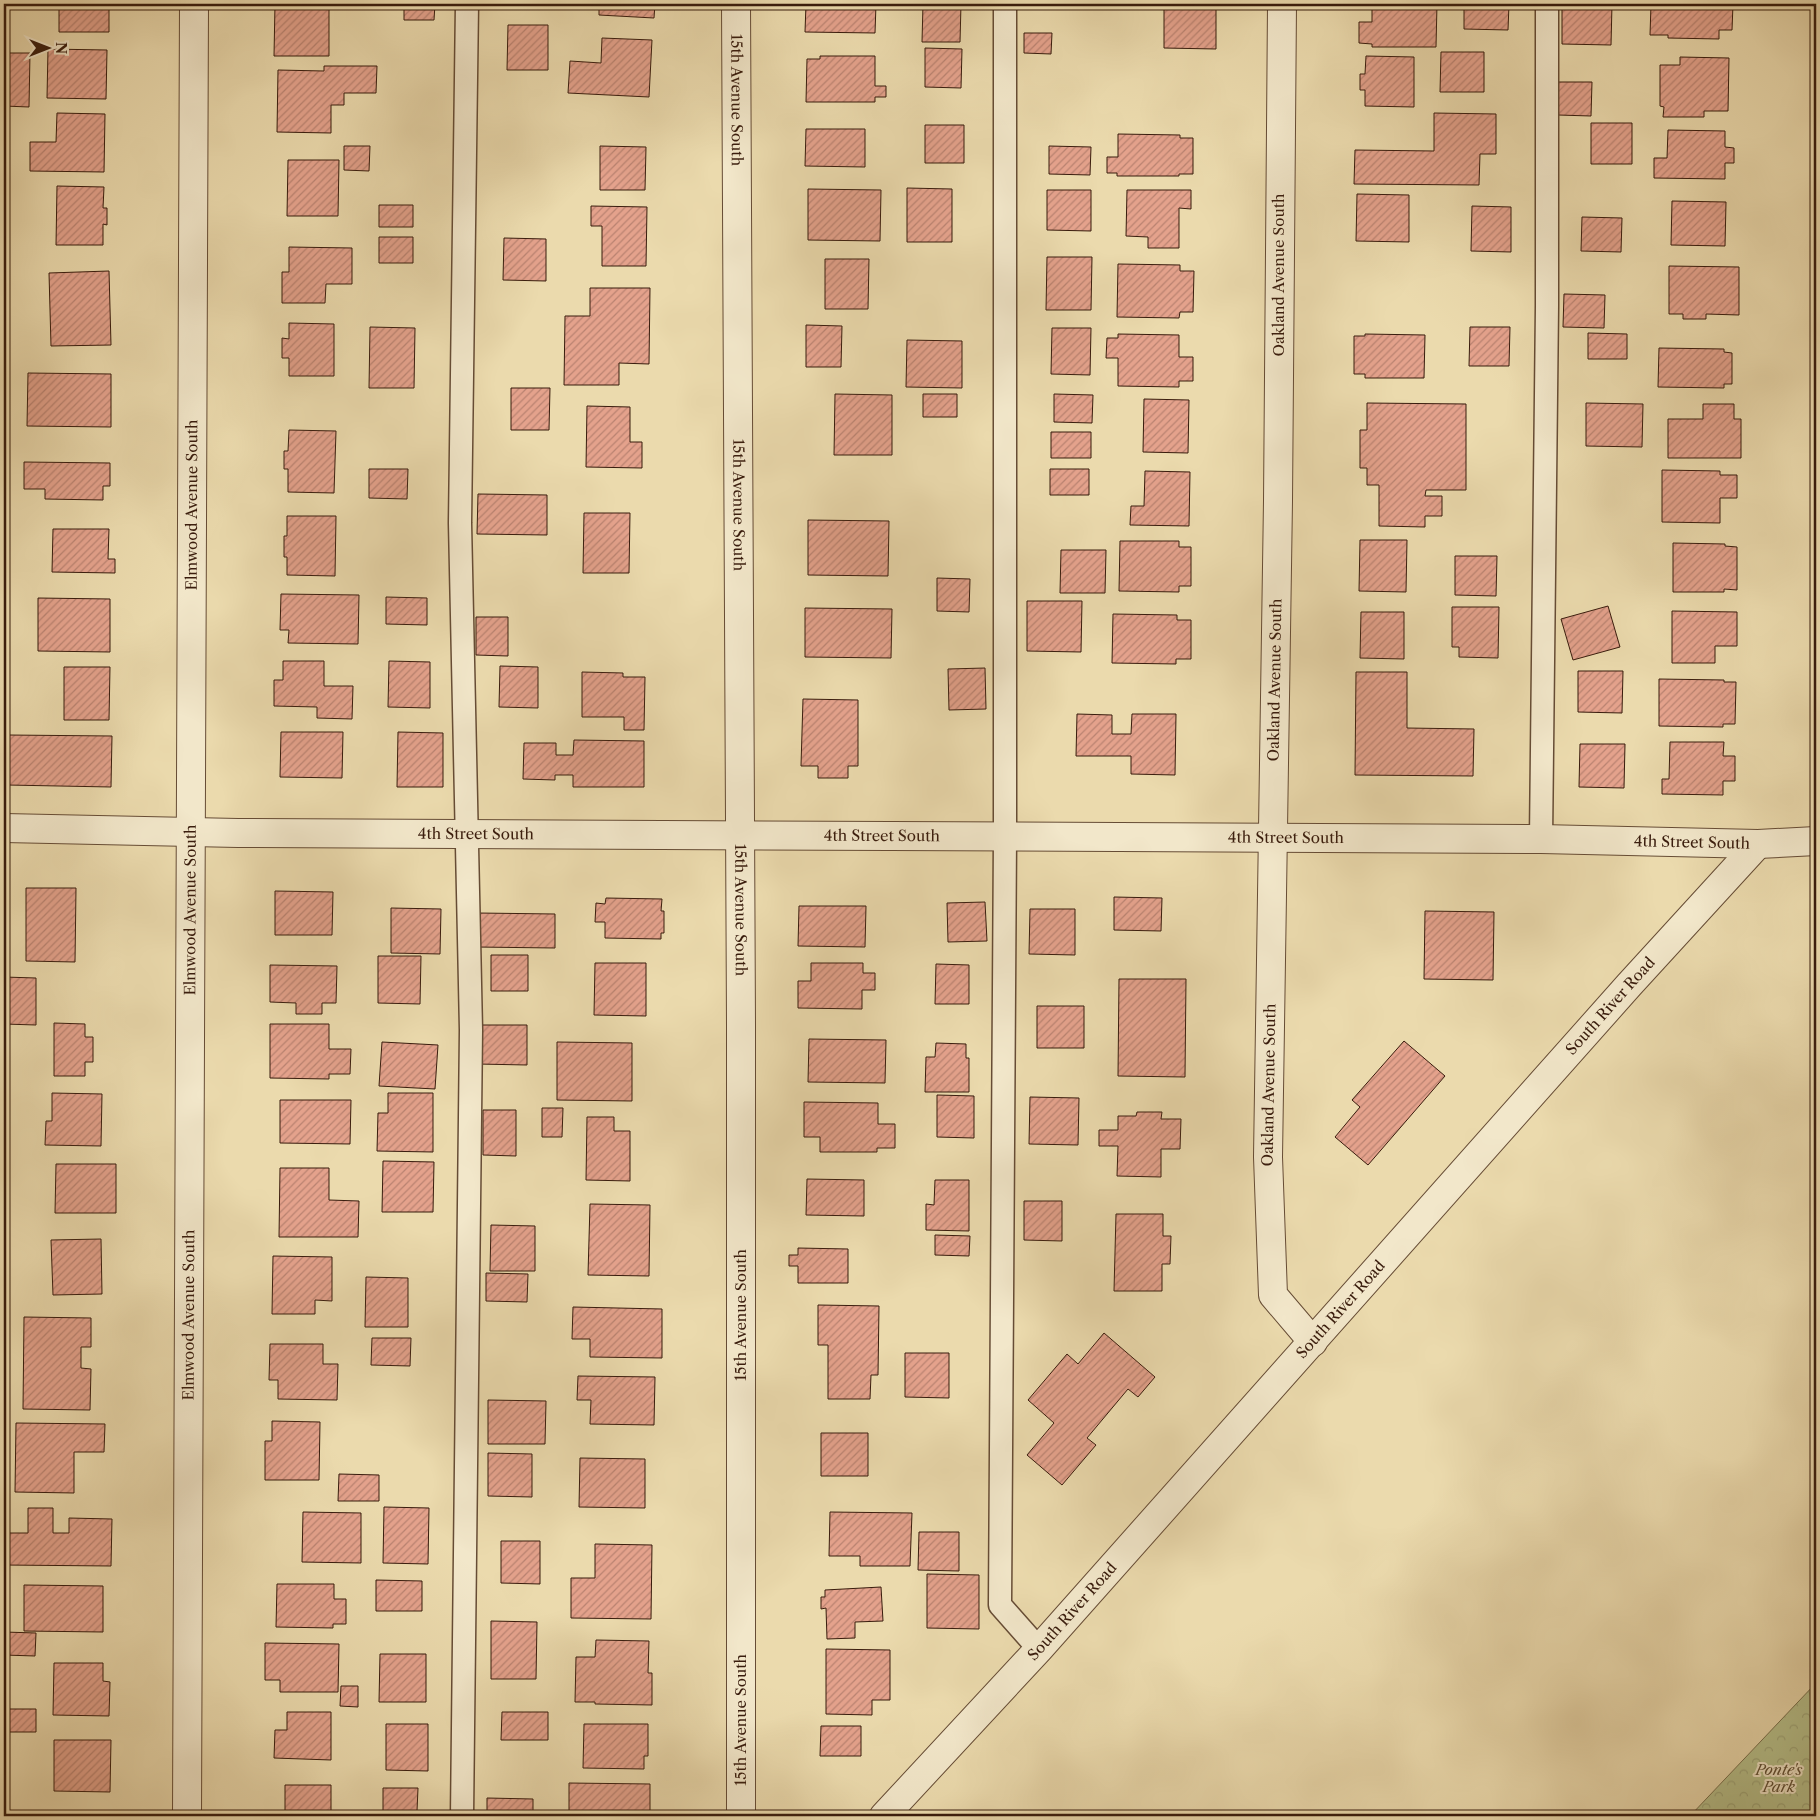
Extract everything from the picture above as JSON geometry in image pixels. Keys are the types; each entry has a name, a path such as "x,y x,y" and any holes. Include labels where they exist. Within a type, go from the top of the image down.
{"street":[{"name":"Elmwood Avenue South","path":"187,1816 194,4"},
{"name":"15th Avenue South","path":"736,4 740,836 741,1816"},
{"name":"Oakland Avenue South","path":"1282,4 1278,491 1268,1157 1273,1295 1313,1342"},
{"name":"4th Street South","path":"4,828 190,832 740,836 1541,839 1758,844"},
{"path":"1758,844 1816,841"},
{"name":"South River Road","path":"884,1816 1039,1649 1629,985 1758,844"}],"lane":[{"path":"462,1816 471,1030 460,523 467,4"},
{"path":"1006,4 1006,836 1000,1605 1039,1649"},
{"path":"1541,839 1547,306 1547,4"}],"green space":[{"name":"Ponte's Park","path":"1816,1683 1816,1816 1690,1816"}],"building":[{"path":"59,4 109,4 109,32 59,32"},
{"path":"275,4 329,4 329,56 274,56"},
{"path":"360,4 435,4 434,20 404,20 404,7 360,6"},
{"path":"503,4 549,4 548,9 503,6"},
{"path":"599,4 655,4 654,18 599,15"},
{"path":"806,4 876,4 875,33 805,32"},
{"path":"923,4 961,4 960,42 922,42"},
{"path":"1164,4 1216,4 1216,49 1164,48"},
{"path":"1372,4 1437,4 1436,47 1372,47 1372,44 1359,43 1359,22 1372,22"},
{"path":"1464,4 1509,4 1508,30 1464,29"},
{"path":"1562,4 1612,4 1611,45 1562,44"},
{"path":"1733,4 1732,30 1719,30 1719,39 1668,38 1668,35 1650,35 1651,5"},
{"path":"508,25 548,25 548,70 507,70"},
{"path":"1024,33 1052,33 1051,54 1024,53"},
{"path":"602,38 652,40 649,97 568,93 570,61 601,63"},
{"path":"925,48 962,49 961,88 925,87"},
{"path":"48,49 107,50 106,99 47,98"},
{"path":"1441,52 1484,52 1484,92 1440,92"},
{"path":"4,53 30,53 29,107 4,106"},
{"path":"820,56 875,56 875,86 886,86 886,97 875,97 875,102 806,102 807,59 820,59"},
{"path":"1366,56 1414,57 1414,107 1365,106 1365,90 1360,90 1360,74 1365,74"},
{"path":"1680,57 1729,58 1728,111 1704,111 1704,117 1663,117 1664,107 1660,106 1660,65 1680,65"},
{"path":"324,66 377,66 376,93 344,93 344,105 331,105 331,133 277,132 278,70 324,71"},
{"path":"1558,82 1592,82 1591,116 1558,115"},
{"path":"57,113 105,114 104,172 30,171 30,142 56,142"},
{"path":"1434,113 1496,114 1496,154 1480,154 1479,185 1354,184 1355,150 1434,151"},
{"path":"1591,123 1632,123 1632,164 1591,164"},
{"path":"925,125 964,125 964,163 925,163"},
{"path":"806,129 865,129 865,167 805,166"},
{"path":"1668,130 1725,131 1725,147 1734,148 1734,163 1725,163 1725,179 1654,178 1654,158 1667,158"},
{"path":"1118,134 1180,135 1180,138 1193,138 1193,174 1179,174 1179,176 1117,176 1117,173 1107,173 1107,157 1118,157"},
{"path":"344,146 370,146 369,171 344,170"},
{"path":"600,146 646,147 645,190 600,190"},
{"path":"1049,146 1091,147 1090,175 1049,174"},
{"path":"288,160 339,160 338,216 287,216"},
{"path":"57,186 104,187 103,208 107,208 107,225 103,224 103,245 56,245"},
{"path":"907,188 952,189 952,242 907,242"},
{"path":"808,189 881,190 880,241 808,240"},
{"path":"1047,190 1091,190 1091,231 1047,230"},
{"path":"1127,190 1191,190 1191,209 1179,208 1179,248 1148,248 1148,237 1126,236"},
{"path":"1357,194 1409,195 1409,242 1356,241"},
{"path":"1672,201 1726,202 1725,246 1671,245"},
{"path":"379,205 413,205 413,227 379,227"},
{"path":"591,206 647,207 646,266 602,266 602,226 591,226"},
{"path":"1472,206 1511,207 1511,252 1471,251"},
{"path":"1582,217 1622,218 1621,252 1581,251"},
{"path":"379,237 413,237 413,263 379,263"},
{"path":"504,238 546,239 546,281 503,280"},
{"path":"289,247 352,248 352,284 326,284 325,303 282,303 282,272 289,272"},
{"path":"1047,257 1092,257 1091,310 1046,310"},
{"path":"825,259 869,259 868,309 825,309"},
{"path":"1118,264 1180,265 1180,271 1194,271 1193,312 1180,312 1179,318 1117,317"},
{"path":"1669,266 1739,267 1739,315 1706,314 1706,319 1683,319 1683,314 1669,314"},
{"path":"109,271 111,345 51,346 49,273"},
{"path":"590,288 650,288 649,364 619,363 619,385 564,385 565,316 590,316"},
{"path":"1564,294 1605,295 1604,328 1563,327"},
{"path":"289,323 334,324 334,376 289,376 289,358 282,358 282,338 289,339"},
{"path":"806,325 842,326 841,367 806,367"},
{"path":"370,327 415,328 414,388 369,388"},
{"path":"1470,327 1510,327 1509,366 1469,366"},
{"path":"1052,328 1091,328 1090,375 1051,374"},
{"path":"1588,333 1627,334 1627,359 1588,359"},
{"path":"1118,334 1179,335 1179,357 1193,357 1193,381 1179,381 1179,387 1118,386 1118,358 1106,358 1107,338 1118,338"},
{"path":"1365,334 1425,335 1424,378 1365,378 1365,374 1354,374 1354,336 1365,336"},
{"path":"907,340 962,341 962,388 906,387"},
{"path":"1659,348 1724,349 1724,352 1732,353 1732,384 1724,384 1724,388 1658,387"},
{"path":"28,373 111,374 111,427 27,426"},
{"path":"511,388 550,388 549,430 511,430"},
{"path":"835,394 892,395 892,455 834,455"},
{"path":"923,394 957,394 957,417 923,417"},
{"path":"1054,394 1093,395 1092,423 1054,422"},
{"path":"1144,399 1189,400 1188,453 1143,452"},
{"path":"1367,403 1466,404 1466,490 1426,490 1425,496 1442,496 1442,516 1425,516 1425,527 1379,526 1379,485 1367,485 1367,468 1360,468 1360,430 1367,430"},
{"path":"1586,403 1643,404 1642,447 1586,446"},
{"path":"1703,404 1734,404 1734,419 1741,419 1741,458 1668,458 1668,419 1703,419"},
{"path":"587,406 630,407 630,442 642,442 642,468 586,467"},
{"path":"289,430 336,431 334,493 288,492 288,469 284,469 284,451 288,451"},
{"path":"1051,432 1091,432 1091,458 1051,458"},
{"path":"24,462 110,463 110,486 103,486 103,500 45,499 45,489 24,489"},
{"path":"369,469 408,469 407,499 369,498"},
{"path":"1050,469 1089,469 1089,495 1050,495"},
{"path":"1662,470 1720,471 1720,475 1737,475 1737,498 1720,498 1720,523 1662,522"},
{"path":"1145,471 1190,472 1189,526 1130,525 1131,506 1144,506"},
{"path":"4,476 7,476 6,508 4,508"},
{"path":"478,494 547,495 547,535 477,534"},
{"path":"584,513 630,513 629,573 583,573"},
{"path":"287,516 336,516 335,576 287,575 287,557 284,557 284,536 287,536"},
{"path":"808,520 889,521 888,576 808,575"},
{"path":"53,529 109,529 108,559 115,559 115,573 52,572"},
{"path":"1360,540 1407,540 1406,592 1359,591"},
{"path":"1120,541 1179,541 1179,547 1191,547 1191,586 1179,586 1179,592 1119,591"},
{"path":"1673,543 1725,544 1725,546 1737,547 1737,590 1724,589 1724,592 1673,592"},
{"path":"1061,550 1106,550 1105,593 1060,593"},
{"path":"1455,556 1497,556 1496,596 1455,595"},
{"path":"937,578 970,579 969,612 937,611"},
{"path":"281,594 359,595 358,644 288,643 289,630 280,630"},
{"path":"386,597 427,598 427,625 386,624"},
{"path":"38,598 110,599 110,652 38,651"},
{"path":"1027,601 1082,601 1081,652 1027,651"},
{"path":"1608,606 1620,647 1573,660 1561,619"},
{"path":"1452,607 1499,607 1498,658 1459,657 1459,647 1452,647"},
{"path":"805,608 892,609 891,658 805,657"},
{"path":"1672,611 1737,612 1737,646 1715,646 1715,663 1672,663"},
{"path":"1361,612 1404,612 1404,659 1360,658"},
{"path":"1113,614 1177,615 1177,620 1191,620 1191,659 1176,659 1176,664 1112,663"},
{"path":"476,617 508,617 508,656 476,655"},
{"path":"283,661 324,661 324,686 353,686 352,719 317,718 317,707 274,706 274,680 283,680"},
{"path":"389,661 430,662 430,708 388,707"},
{"path":"500,666 538,667 538,708 499,707"},
{"path":"64,667 110,667 109,720 64,720"},
{"path":"985,668 986,709 949,710 948,669"},
{"path":"1578,671 1623,671 1622,713 1578,712"},
{"path":"582,672 623,673 623,677 645,677 644,730 624,730 624,717 582,717"},
{"path":"1356,672 1407,672 1407,728 1474,729 1473,776 1355,775"},
{"path":"1659,679 1724,680 1724,682 1736,682 1735,724 1723,724 1723,727 1659,726"},
{"path":"803,699 858,700 858,766 848,766 848,778 818,778 818,766 801,766"},
{"path":"1077,714 1112,715 1112,734 1131,734 1132,714 1176,714 1175,775 1131,774 1131,756 1076,756"},
{"path":"281,732 343,732 342,778 280,777"},
{"path":"398,732 443,733 443,787 397,787"},
{"path":"8,735 112,736 111,787 7,785"},
{"path":"574,740 644,741 644,787 573,787 573,775 555,775 555,780 523,779 524,743 556,743 556,755 573,755"},
{"path":"1670,742 1724,742 1723,756 1735,756 1735,781 1723,781 1723,795 1662,794 1662,779 1669,779"},
{"path":"1580,744 1625,744 1624,788 1579,787"},
{"path":"26,888 76,888 75,962 26,961"},
{"path":"275,891 333,892 332,935 275,935"},
{"path":"1114,897 1162,898 1161,931 1114,930"},
{"path":"606,898 662,899 661,911 664,911 664,933 661,933 661,939 605,938 605,922 595,922 596,903 605,904"},
{"path":"985,902 987,941 948,942 947,903"},
{"path":"799,906 866,906 865,947 798,946"},
{"path":"391,908 441,909 440,954 391,953"},
{"path":"1030,909 1075,909 1075,955 1029,954"},
{"path":"1425,911 1494,912 1493,980 1424,979"},
{"path":"477,913 555,914 555,948 476,947"},
{"path":"491,955 528,955 528,991 491,991"},
{"path":"378,956 421,956 420,1004 378,1003"},
{"path":"595,963 646,963 646,1016 594,1015"},
{"path":"811,963 863,963 863,973 875,973 875,990 862,990 862,1009 798,1008 798,981 811,981"},
{"path":"936,964 969,965 969,1004 935,1004"},
{"path":"270,965 337,966 336,1003 322,1003 322,1014 296,1014 296,1003 270,1002"},
{"path":"4,977 36,978 36,1025 4,1024"},
{"path":"1119,979 1186,979 1185,1077 1118,1076"},
{"path":"1037,1006 1084,1006 1084,1048 1037,1048"},
{"path":"54,1023 85,1024 85,1037 93,1037 93,1062 85,1062 85,1076 54,1076"},
{"path":"270,1024 329,1024 329,1049 351,1049 350,1074 329,1074 329,1079 270,1078"},
{"path":"478,1025 527,1025 527,1065 477,1064"},
{"path":"809,1039 886,1040 885,1083 808,1082"},
{"path":"1404,1041 1445,1076 1368,1165 1335,1137 1360,1107 1352,1100"},
{"path":"382,1042 438,1045 435,1089 379,1086"},
{"path":"557,1042 632,1043 632,1101 557,1100"},
{"path":"936,1043 966,1044 966,1058 969,1058 969,1092 925,1092 926,1057 935,1057"},
{"path":"52,1093 102,1094 101,1146 45,1145 46,1121 52,1121"},
{"path":"388,1093 433,1093 433,1152 377,1151 378,1113 388,1113"},
{"path":"937,1095 974,1096 974,1138 937,1137"},
{"path":"1030,1097 1079,1098 1078,1145 1029,1144"},
{"path":"280,1100 351,1100 350,1144 280,1143"},
{"path":"804,1102 878,1103 878,1124 895,1124 895,1148 877,1148 877,1152 820,1152 820,1137 804,1137"},
{"path":"542,1108 563,1108 562,1137 542,1137"},
{"path":"483,1110 516,1110 516,1156 483,1155"},
{"path":"1137,1112 1162,1112 1161,1119 1181,1119 1180,1149 1161,1149 1161,1177 1117,1176 1118,1146 1099,1146 1099,1130 1118,1130 1118,1116 1136,1116"},
{"path":"587,1117 614,1117 614,1131 630,1131 630,1181 586,1180"},
{"path":"383,1161 434,1162 433,1212 382,1212"},
{"path":"56,1164 116,1164 116,1213 55,1213"},
{"path":"280,1168 329,1168 329,1200 359,1201 358,1237 279,1237"},
{"path":"807,1179 864,1180 864,1216 806,1215"},
{"path":"935,1180 969,1180 969,1231 926,1230 926,1204 934,1205"},
{"path":"1024,1201 1062,1201 1062,1241 1024,1240"},
{"path":"590,1204 650,1205 649,1276 588,1275"},
{"path":"1116,1214 1163,1214 1163,1236 1171,1236 1170,1264 1162,1264 1162,1291 1114,1291"},
{"path":"491,1225 535,1226 535,1271 490,1271"},
{"path":"935,1235 970,1236 969,1256 935,1255"},
{"path":"101,1239 102,1294 53,1295 51,1240"},
{"path":"798,1248 848,1249 848,1283 798,1283 798,1266 789,1266 789,1255 798,1255"},
{"path":"273,1256 332,1257 332,1301 315,1300 315,1314 272,1314"},
{"path":"486,1273 528,1274 527,1302 486,1301"},
{"path":"366,1277 408,1278 408,1327 365,1327"},
{"path":"818,1305 879,1306 878,1375 871,1375 870,1399 828,1399 828,1345 818,1345"},
{"path":"573,1307 662,1309 662,1358 590,1357 590,1339 572,1339"},
{"path":"24,1317 91,1318 91,1347 81,1347 81,1368 91,1369 90,1410 23,1409"},
{"path":"1104,1333 1155,1377 1138,1397 1128,1389 1087,1438 1096,1445 1062,1485 1027,1455 1054,1423 1028,1400 1067,1354 1078,1364"},
{"path":"372,1338 411,1338 410,1366 371,1365"},
{"path":"270,1344 323,1344 323,1364 338,1364 337,1400 278,1399 278,1380 269,1380"},
{"path":"905,1353 949,1353 949,1398 905,1397"},
{"path":"578,1376 655,1377 654,1425 590,1424 591,1400 577,1400"},
{"path":"488,1400 546,1401 545,1444 488,1444"},
{"path":"272,1421 320,1422 319,1480 265,1480 265,1441 272,1441"},
{"path":"16,1423 105,1424 104,1452 74,1452 74,1493 15,1492"},
{"path":"821,1433 868,1433 868,1476 821,1476"},
{"path":"488,1453 532,1454 532,1497 488,1496"},
{"path":"580,1458 645,1459 645,1508 579,1507"},
{"path":"339,1474 379,1475 379,1501 338,1501"},
{"path":"384,1507 429,1508 428,1564 383,1563"},
{"path":"28,1508 53,1508 53,1533 69,1533 69,1518 112,1519 111,1566 4,1565 4,1533 28,1533"},
{"path":"303,1512 361,1513 361,1563 302,1562"},
{"path":"830,1512 912,1513 910,1566 860,1566 860,1556 829,1556"},
{"path":"919,1532 959,1532 959,1571 918,1570"},
{"path":"501,1541 540,1541 540,1584 501,1583"},
{"path":"595,1544 652,1545 651,1619 571,1618 571,1578 595,1578"},
{"path":"927,1574 979,1575 979,1629 927,1628"},
{"path":"376,1580 422,1581 422,1611 376,1611"},
{"path":"277,1584 334,1584 334,1599 346,1599 346,1624 333,1624 333,1628 276,1627"},
{"path":"24,1585 103,1586 103,1632 24,1631"},
{"path":"881,1587 883,1621 855,1622 855,1638 827,1639 826,1608 821,1609 821,1597 825,1597 825,1590"},
{"path":"491,1621 537,1622 536,1679 491,1679"},
{"path":"4,1632 36,1633 35,1656 4,1655"},
{"path":"596,1640 649,1641 648,1673 652,1673 652,1705 575,1702 576,1657 595,1657"},
{"path":"265,1643 339,1644 338,1692 280,1692 280,1680 265,1680"},
{"path":"826,1649 890,1650 890,1700 872,1700 872,1715 826,1714"},
{"path":"380,1654 426,1654 426,1702 379,1702"},
{"path":"54,1663 103,1663 103,1681 110,1682 109,1716 53,1715"},
{"path":"341,1686 358,1686 358,1707 340,1706"},
{"path":"4,1709 36,1709 36,1732 4,1732"},
{"path":"287,1712 331,1712 331,1760 274,1758 275,1730 287,1730"},
{"path":"502,1712 548,1712 548,1740 501,1740"},
{"path":"386,1724 428,1724 428,1771 386,1770"},
{"path":"584,1724 648,1724 648,1756 644,1756 644,1769 583,1768"},
{"path":"821,1726 861,1726 861,1756 820,1756"},
{"path":"54,1740 111,1740 110,1792 54,1791"},
{"path":"569,1783 650,1784 650,1816 569,1816"},
{"path":"285,1785 331,1785 331,1816 285,1816"},
{"path":"383,1788 418,1788 417,1811 383,1811"},
{"path":"487,1798 533,1799 533,1816 487,1816"}]}
